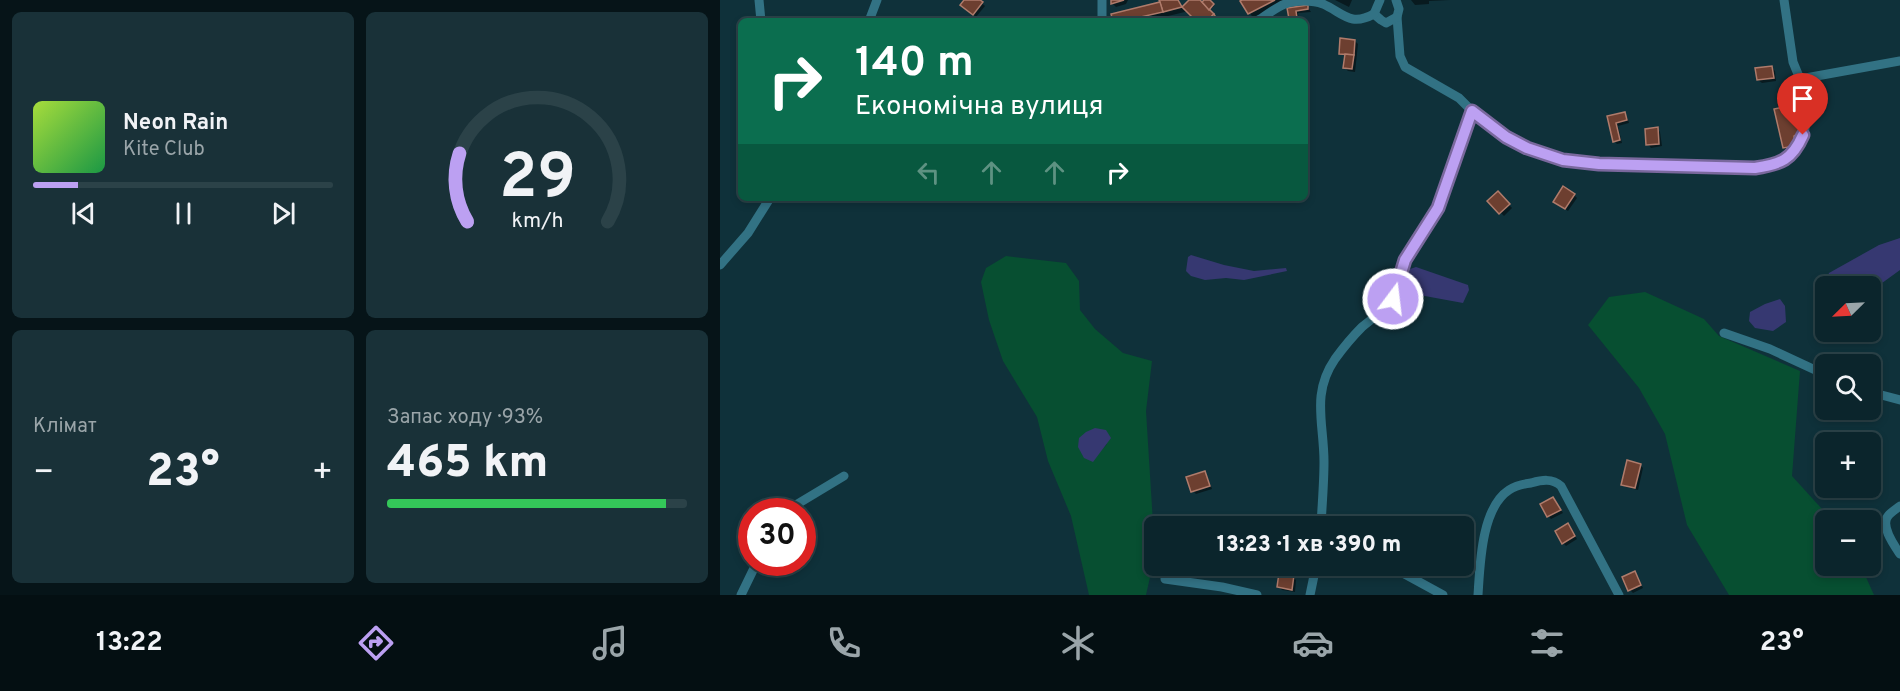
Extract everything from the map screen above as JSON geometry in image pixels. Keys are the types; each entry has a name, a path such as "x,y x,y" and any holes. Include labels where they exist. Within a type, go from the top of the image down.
{"street":[{"path":"759,0 761,18"},
{"path":"870,18 877,0"},
{"path":"1102,0 1102,18"},
{"path":"1262,18 1285,4 1305,1 1321,3 1348,18 1364,20 1374,14 1380,0"},
{"path":"1396,0 1399,9 1397,17 1400,56 1403,64 1459,98 1506,137 1527,148 1563,160 1599,164 1755,168 1786,160 1798,147 1806,121 1800,79 1793,62 1784,0"},
{"path":"1374,14 1386,23 1397,17"},
{"path":"1800,79 1900,61"},
{"path":"1321,516 1324,461 1319,409 1323,384 1334,360 1360,329 1393,299 1405,260 1438,208 1472,111"},
{"path":"720,265 748,233 768,201"},
{"path":"1724,333 1770,349 1815,370"},
{"path":"1881,395 1900,400"},
{"path":"807,498 844,476"},
{"path":"1478,595 1480,562 1488,523 1498,500 1515,487 1547,480 1555,481 1561,486 1619,595"},
{"path":"1900,506 1888,516 1886,521 1886,528 1900,554"},
{"path":"741,595 750,576"},
{"path":"1310,595 1314,576"},
{"path":"1408,576 1443,595"},
{"path":"1165,579 1222,587 1257,595"}],"green space":[{"path":"1006,256 1066,263 1079,281 1080,310 1095,329 1123,353 1152,361 1146,411 1153,516 1144,516 1144,576 1150,576 1146,595 1089,595 1071,516 1048,461 1037,417 1003,361 989,320 981,282 986,268","holes":["1079,438 1107,444 1100,452"]},
{"path":"1645,292 1704,319 1719,336 1800,371 1792,476 1823,510 1815,510 1815,576 1865,576 1874,595 1729,595 1687,525 1665,434 1639,388 1588,325 1609,297"}],"shaded area":[{"path":"1900,238 1900,270 1881,284 1881,276 1828,276 1829,273 1879,245"},
{"path":"1191,255 1254,271 1286,268 1287,271 1244,280 1226,278 1205,280 1191,276 1186,271 1188,257"},
{"path":"1416,267 1468,285 1469,290 1463,303 1403,292 1410,269"},
{"path":"1780,299 1785,306 1786,322 1773,331 1755,328 1749,321 1750,312"},
{"path":"1095,428 1106,430 1111,438 1093,462 1084,458 1078,447 1079,438"}],"building":[{"path":"964,0 983,2 973,15 960,5"},
{"path":"1111,0 1124,0 1111,4"},
{"path":"1159,0 1178,0 1182,7 1163,12"},
{"path":"1189,0 1200,0 1214,14 1210,18 1193,18 1182,7"},
{"path":"1210,0 1214,4 1209,10 1202,2"},
{"path":"1275,0 1248,14 1240,1"},
{"path":"1160,2 1163,12 1136,18 1112,18 1111,14"},
{"path":"1308,5 1308,9 1296,11 1297,18 1289,18 1287,8"},
{"path":"1340,38 1355,40 1354,55 1339,54"},
{"path":"1345,54 1354,55 1352,69 1343,68"},
{"path":"1772,66 1774,78 1757,80 1755,68"},
{"path":"1794,105 1800,132 1794,136 1796,146 1783,148 1774,109"},
{"path":"1625,112 1627,120 1616,123 1620,140 1613,142 1607,116"},
{"path":"1658,127 1659,144 1646,145 1645,129"},
{"path":"1563,186 1575,194 1565,209 1553,202"},
{"path":"1498,191 1510,204 1499,214 1487,201"},
{"path":"1627,460 1641,464 1635,488 1621,485"},
{"path":"1205,471 1210,486 1191,492 1186,477"},
{"path":"1553,497 1561,510 1547,517 1540,504"},
{"path":"1568,523 1575,536 1562,544 1555,531"},
{"path":"1635,571 1641,585 1628,591 1622,577"},
{"path":"1279,576 1294,576 1292,590 1277,587"}],"route":[{"path":"1393,299 1405,260 1438,208 1472,111 1506,137 1527,148 1563,160 1599,164 1755,168 1786,160 1798,147 1803,135"}]}
